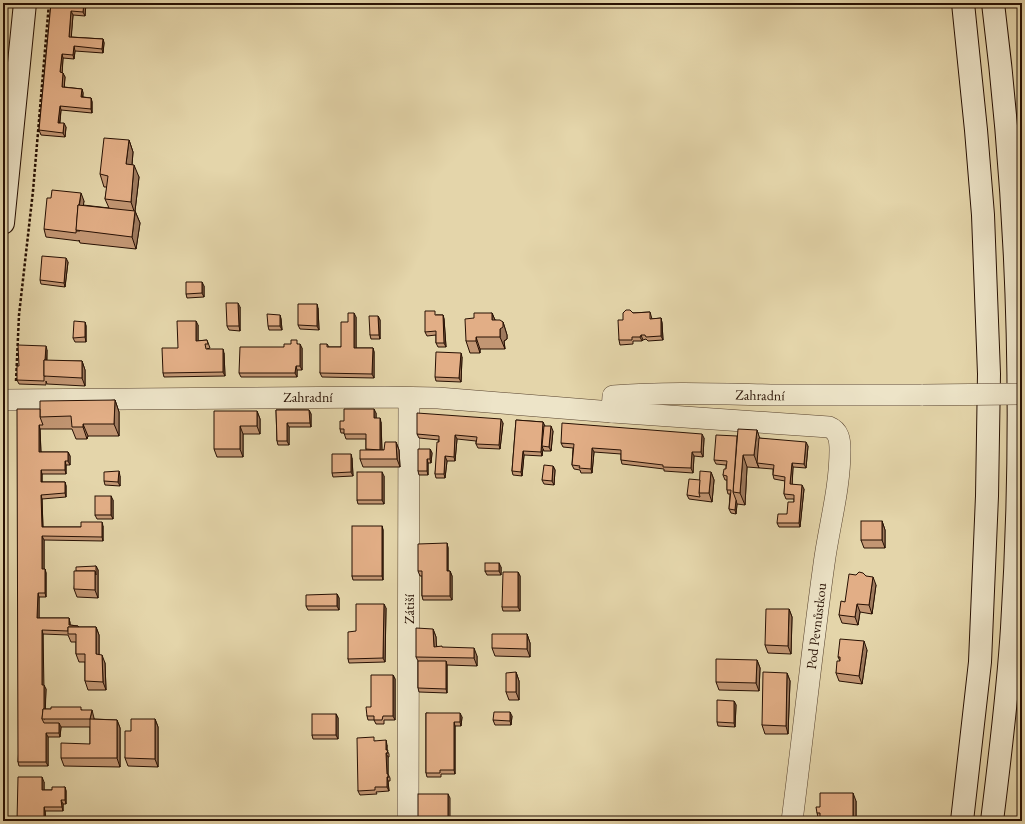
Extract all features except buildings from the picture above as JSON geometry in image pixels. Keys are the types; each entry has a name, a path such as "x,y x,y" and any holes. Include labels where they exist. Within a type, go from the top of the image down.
{"main road":[{"path":"3,223 25,3"},
{"path":"962,821 980,662 988,496 989,374 983,216 963,3"},
{"path":"992,821 1002,739 1012,629 1019,416 1017,293 1011,174 993,3"}],"street":[{"name":"Zahradní","path":"9,394 438,398 829,428 836,432"},
{"name":"Zahradní","path":"612,412 613,396 623,395 1022,394"},
{"name":"Zátiší","path":"408,821 409,398"},
{"name":"Pod Pevnůstkou","path":"792,821 824,562 834,510 840,467 840,442 836,432"}],"path":[{"path":"9,394 32,191 49,3"}]}
